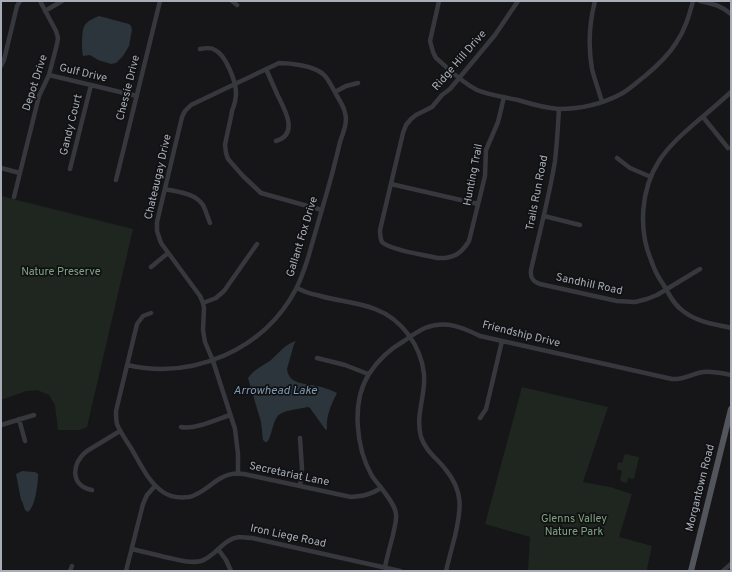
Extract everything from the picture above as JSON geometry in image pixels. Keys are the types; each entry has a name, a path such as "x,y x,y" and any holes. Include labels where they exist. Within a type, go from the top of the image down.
{"main road":[{"name":"Morgantown Road","path":"691,571 731,409"}],"street":[{"path":"1,66 4,60 17,6 20,1"},
{"name":"Depot Drive","path":"14,197 39,96 49,75 58,38 56,31 40,1"},
{"path":"45,10 62,1"},
{"name":"Chessie Drive","path":"116,180 160,1"},
{"path":"232,1 237,5"},
{"path":"439,1 430,41 436,58 476,89 504,97 559,109 584,107 602,102 631,88 659,64 677,43 683,32 693,1"},
{"name":"Ridge Hill Drive","path":"458,254 449,258 437,258 388,247 382,240 380,230 403,133 406,125 411,119 432,107 460,78 494,35 518,1"},
{"path":"595,1 589,34 590,54 592,70 602,102"},
{"path":"700,1 716,5 731,14"},
{"path":"200,49 211,48 219,52 224,58 235,84 236,95 225,145 228,159 261,193 322,210"},
{"name":"Chateaugay Drive","path":"238,474 235,429 204,336 203,303 200,296 161,243 157,231 157,222 182,117 191,105 279,64 288,63 314,68 323,74 335,92"},
{"path":"266,70 287,115 289,124 288,132 283,138 276,141"},
{"name":"Gulf Drive","path":"49,75 137,96"},
{"path":"335,92 346,86 358,83"},
{"name":"Gandy Court","path":"70,170 91,85"},
{"name":"Gallant Fox Drive","path":"127,364 142,368 170,369 191,367 213,361 253,340 272,323 281,312 290,300 306,267 346,120 345,110 335,92"},
{"path":"731,92 680,136 658,162 647,191 644,205 643,223 646,246 650,259 657,274 675,303 694,318 704,322 731,328"},
{"name":"Hunting Trail","path":"458,254 465,248 469,241 485,176 486,150 498,122 504,97"},
{"name":"Trails Run Road","path":"532,279 530,275 551,186 555,161 559,109"},
{"path":"703,117 728,148"},
{"path":"617,158 630,168 651,178"},
{"path":"1,168 20,173"},
{"path":"391,184 478,204"},
{"path":"165,190 189,195 196,199 203,205 210,223"},
{"path":"544,216 580,225"},
{"path":"203,303 216,298 224,291 257,244"},
{"path":"151,267 168,253"},
{"name":"Sandhill Road","path":"532,279 537,284 625,302 635,302 647,300 700,269"},
{"path":"296,288 316,295 376,309 398,322 410,337 416,348 420,356 424,375 419,417 421,436 429,452 453,479 458,490 460,501 459,518 446,571"},
{"name":"Secretariat Lane","path":"151,313 143,316 137,324 116,412 120,431 149,479 155,486 173,496 189,497 202,492 226,475 244,474 351,497 365,496 381,488"},
{"name":"Friendship Drive","path":"368,374 375,365 396,346 426,328 443,324 463,328 480,336 672,379 684,378 701,372 711,371 731,375"},
{"path":"480,418 486,409 502,341"},
{"path":"317,358 345,364 368,374 360,398 358,417 360,445 372,475 393,504 396,513 396,522 385,567"},
{"path":"1,425 34,415"},
{"path":"181,427 194,427 230,415"},
{"path":"19,419 25,441"},
{"path":"92,490 81,486 78,480 75,473 78,460 87,451 120,431"},
{"path":"300,438 302,469 300,486"},
{"path":"126,571 143,504 147,495 155,486"},
{"name":"Iron Liege Road","path":"132,549 192,562 207,558 224,543 241,537 252,538 400,571"},
{"path":"218,549 226,560 231,571"},
{"path":"723,571 731,564"}],"green space":[{"name":"Nature Preserve","path":"1,196 133,229 87,427 80,430 58,430 55,405 49,395 37,390 26,391 1,400"},
{"name":"Glenns Valley Nature Park","path":"522,387 608,407 583,482 610,487 632,494 619,537 652,546 647,569 648,571 528,571 530,537 485,524"},
{"path":"625,454 639,457 634,479 628,478 627,483 620,480 622,471 617,469 618,462 622,463"}],"water":[{"path":"99,16 129,24 131,26 132,30 129,46 123,56 116,63 111,64 98,60 90,55 83,56 82,43 84,26 89,21"},
{"name":"Arrowhead Lake","path":"296,341 287,369 291,378 294,381 321,387 337,393 328,415 327,429 325,429 310,408 308,407 291,410 282,413 277,417 269,439 265,442 263,440 261,422 248,378 253,372 271,360 285,346"},
{"path":"22,471 35,472 38,474 37,490 33,506 28,512 25,510 21,500 16,474"}]}
